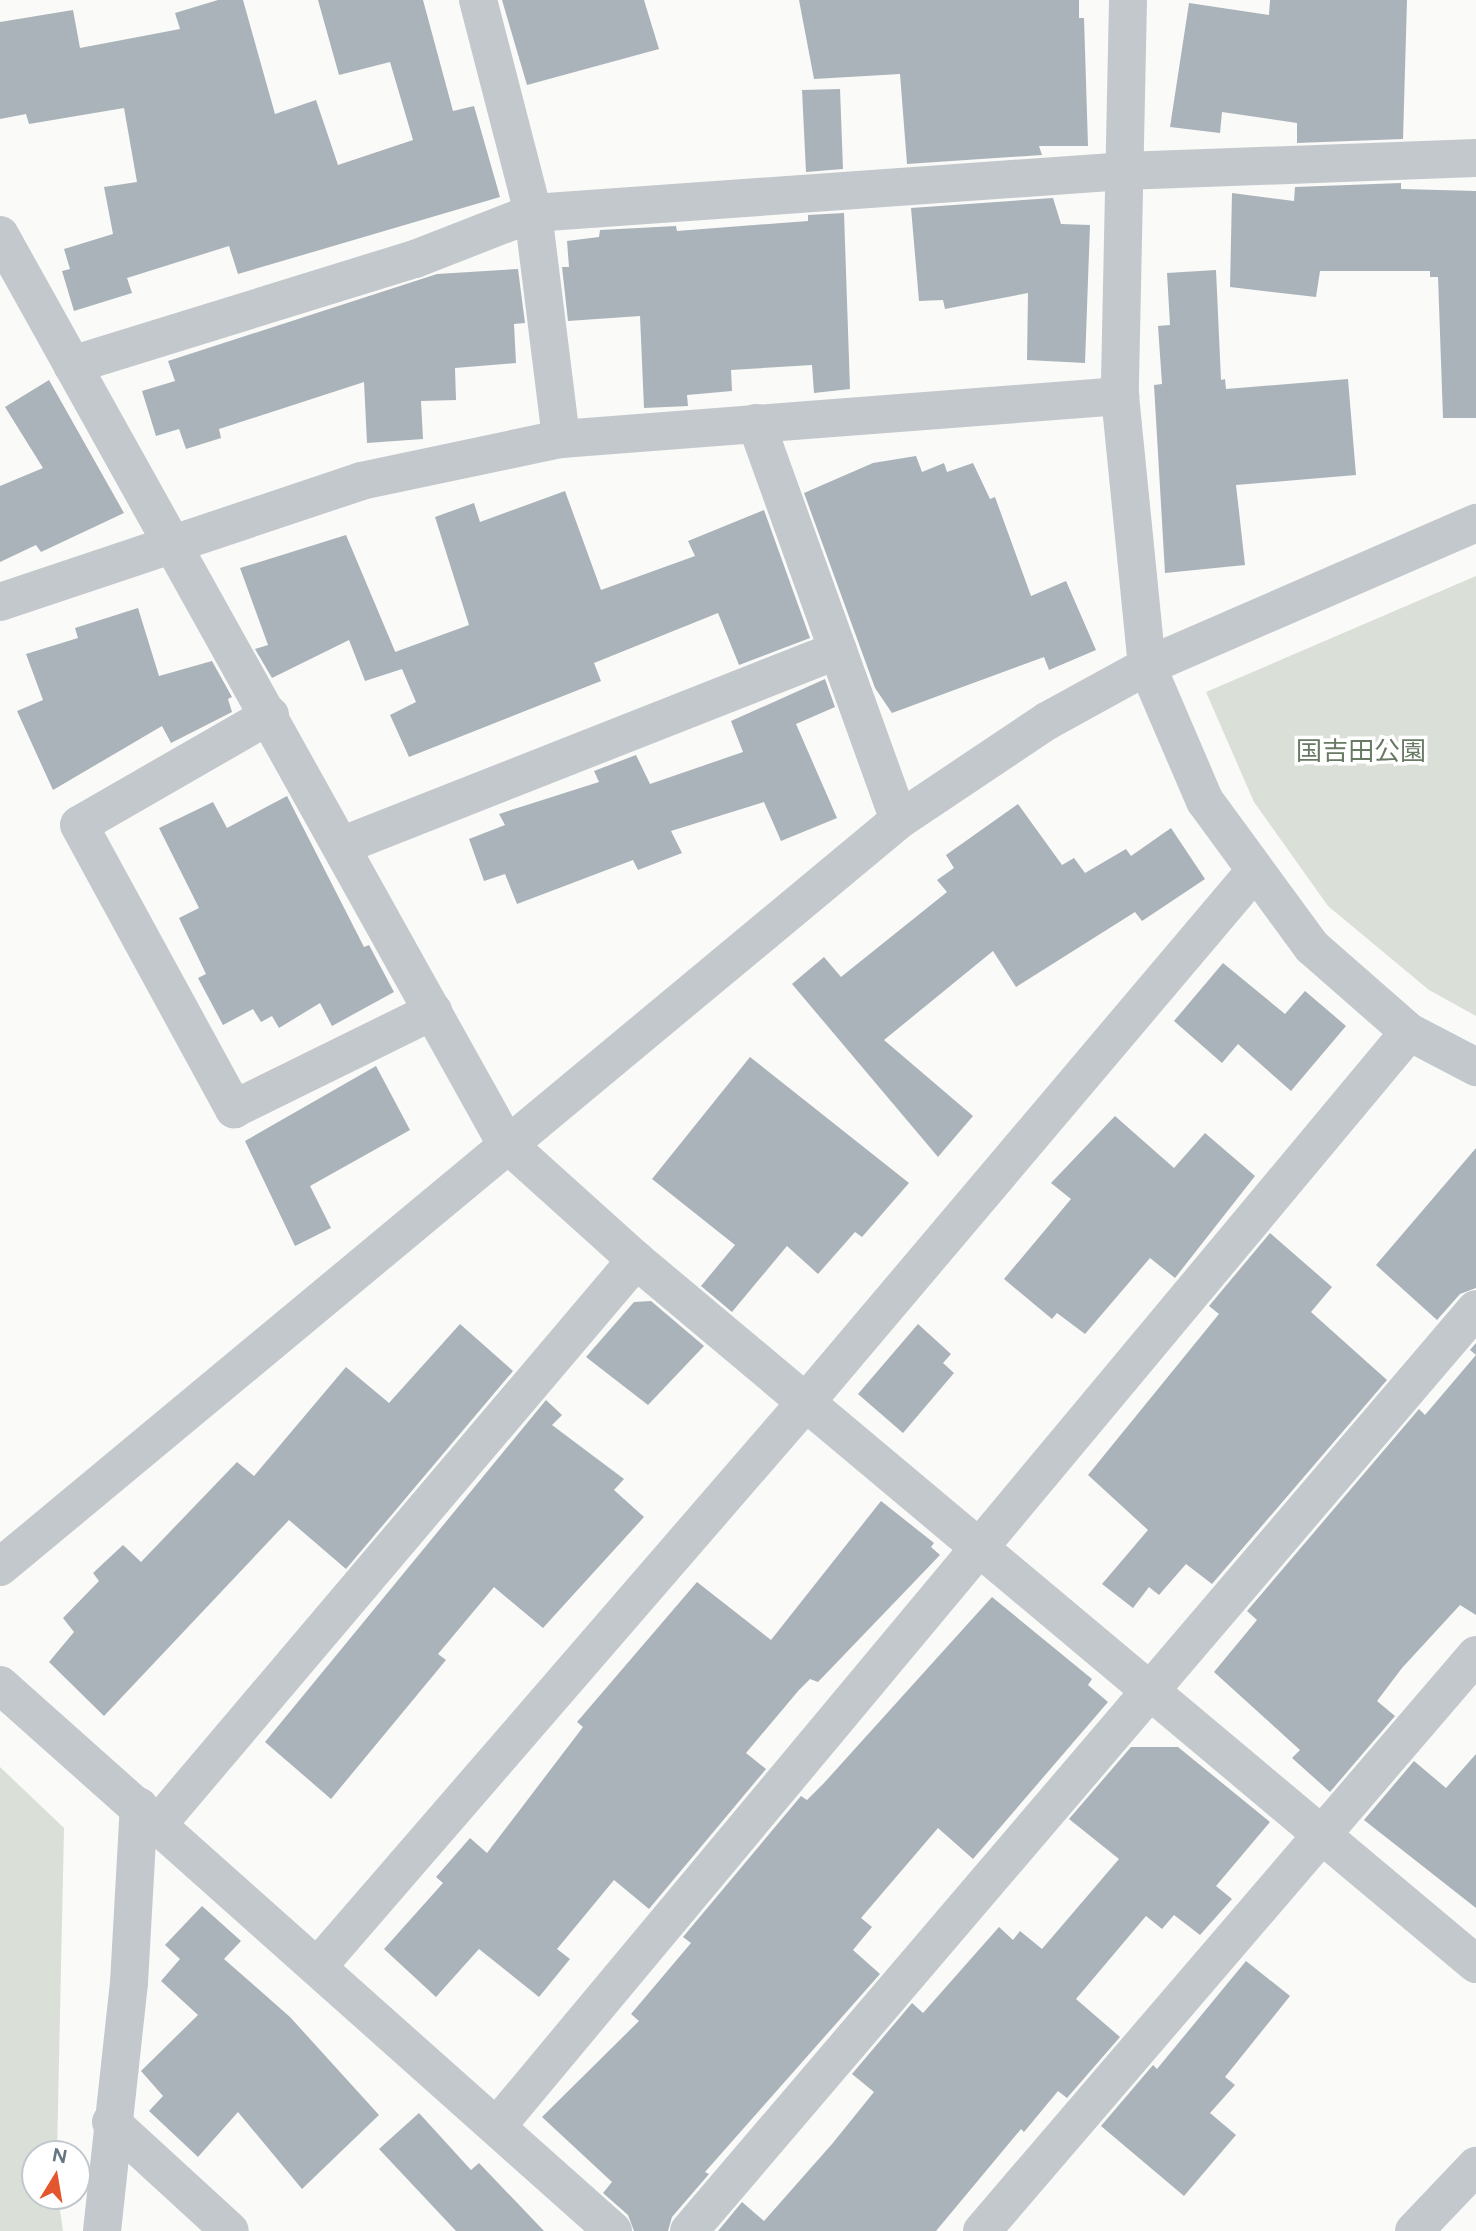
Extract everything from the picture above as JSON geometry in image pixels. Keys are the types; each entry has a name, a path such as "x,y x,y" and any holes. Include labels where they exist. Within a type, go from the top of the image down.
{"street":[{"path":"478,0 533,213 561,439"},
{"path":"1128,0 1120,396 1147,666 1205,801 1254,872 1312,947 1409,1032 1476,1067"},
{"path":"72,365 415,259 533,213 1124,171 1476,158"},
{"path":"3,252 176,545 505,1142 636,1260 1476,1964"},
{"path":"0,602 361,481 561,439 1120,396"},
{"path":"757,423 899,820"},
{"path":"0,1567 505,1142 899,820 1047,721 1147,666 1476,523"},
{"path":"341,846 838,650"},
{"path":"270,715 79,825 234,1109 433,1011"},
{"path":"319,1965 806,1402 1254,872"},
{"path":"497,2126 1409,1032"},
{"path":"102,2231 111,2122 149,1814 636,1260"},
{"path":"689,2231 1151,1693 1476,1309"},
{"path":"982,2231 1319,1834 1476,1656"},
{"path":"0,1685 319,1965 613,2231"},
{"path":"111,2122 230,2231"},
{"path":"1414,2231 1476,2166"}],"green space":[{"name":"国吉田公園","path":"1476,576 1476,1016 1429,990 1328,906 1254,802 1206,692"},
{"path":"0,1767 64,1828 57,2140 21,2140 21,2210 60,2210 63,2231 0,2231"}],"building":[{"path":"218,0 243,0 275,114 316,100 338,165 413,140 390,62 339,75 318,0 423,0 453,111 474,106 500,197 238,274 229,246 127,278 132,293 74,311 62,271 70,269 64,249 113,234 104,187 137,182 124,108 29,124 26,114 0,119 0,22 73,10 80,48 180,29 175,13"},
{"path":"502,0 644,0 659,49 527,85"},
{"path":"799,0 1079,0 1079,18 1084,18 1088,146 1039,146 1042,155 907,164 900,74 814,79"},
{"path":"1270,0 1407,0 1403,139 1297,143 1297,123 1222,112 1220,133 1170,127 1189,3 1269,15"},
{"path":"840,89 843,169 806,172 802,90"},
{"path":"1401,183 1401,189 1476,191 1476,418 1443,418 1438,277 1430,277 1430,271 1320,271 1316,297 1230,287 1232,193 1294,201 1295,187"},
{"path":"1053,198 1061,224 1090,225 1085,363 1027,360 1028,293 945,309 943,300 919,301 911,208"},
{"path":"844,213 850,389 814,393 812,365 731,370 732,391 687,395 688,406 644,408 640,316 568,321 562,267 569,267 567,241 599,237 600,230 676,226 677,231 808,221 808,215"},
{"path":"518,269 525,323 514,324 516,363 455,368 456,400 421,401 423,439 367,443 364,382 219,429 221,438 186,449 179,429 156,436 142,391 175,381 168,361 437,274"},
{"path":"1216,270 1221,380 1225,379 1226,389 1348,379 1356,475 1236,485 1245,565 1165,573 1154,385 1162,384 1158,326 1170,325 1167,273"},
{"path":"49,380 124,513 41,552 36,545 0,562 0,486 43,468 5,407"},
{"path":"916,456 922,472 944,463 947,472 973,463 990,499 995,497 1031,596 1066,581 1096,650 1049,670 1044,657 892,713 875,688 804,493 873,463"},
{"path":"565,491 601,590 695,556 688,541 764,510 810,638 739,665 718,613 594,663 601,681 409,757 390,715 416,702 402,669 365,681 349,640 272,678 255,649 268,645 240,568 346,535 395,652 469,625 435,517 474,503 480,522"},
{"path":"138,608 159,676 212,661 232,697 228,699 232,712 171,743 162,726 53,790 17,711 43,700 26,654 78,638 75,628"},
{"path":"825,679 835,707 796,724 837,818 781,841 764,802 671,831 682,853 638,870 633,860 517,904 505,874 484,881 469,839 505,825 499,814 599,782 594,771 636,755 650,784 743,752 731,721"},
{"path":"287,796 364,947 369,945 394,992 332,1026 320,1003 279,1028 272,1016 261,1022 253,1009 223,1025 198,978 206,974 179,918 199,908 159,828 213,802 227,828"},
{"path":"1018,804 1062,865 1074,858 1085,873 1126,849 1131,856 1171,828 1205,879 1142,921 1135,912 1016,987 993,951 884,1040 973,1116 938,1157 792,984 824,957 841,977 947,892 937,880 954,868 946,855"},
{"path":"1223,963 1285,1014 1305,991 1346,1026 1291,1091 1238,1044 1222,1063 1174,1021"},
{"path":"750,1057 909,1183 862,1237 855,1232 818,1274 787,1246 732,1312 701,1286 735,1245 652,1179"},
{"path":"376,1066 410,1130 310,1186 331,1228 295,1246 245,1141"},
{"path":"1115,1116 1174,1168 1205,1133 1255,1176 1175,1278 1150,1258 1085,1334 1057,1313 1052,1319 1004,1279 1071,1199 1051,1183"},
{"path":"1476,1148 1476,1288 1460,1294 1437,1320 1376,1265"},
{"path":"1270,1233 1332,1287 1311,1312 1387,1380 1212,1584 1186,1564 1159,1595 1149,1587 1133,1608 1102,1584 1148,1530 1088,1475 1219,1314 1209,1306"},
{"path":"651,1301 704,1346 648,1405 586,1357 634,1302"},
{"path":"460,1324 513,1371 346,1569 289,1520 104,1716 49,1662 74,1632 63,1618 99,1581 93,1573 123,1545 141,1562 237,1462 254,1476 346,1367 389,1403"},
{"path":"918,1324 951,1354 943,1363 954,1373 903,1433 858,1394"},
{"path":"1476,1343 1476,1355 1470,1350"},
{"path":"1476,1355 1476,1615 1460,1605 1402,1668 1377,1701 1395,1716 1330,1792 1292,1758 1300,1750 1214,1672 1257,1620 1247,1611 1419,1409 1425,1415"},
{"path":"546,1400 562,1415 552,1425 624,1479 614,1490 644,1517 543,1628 494,1587 438,1654 446,1660 331,1799 265,1742"},
{"path":"881,1501 934,1543 931,1547 940,1555 818,1682 810,1679 799,1690 746,1753 766,1769 649,1909 614,1880 557,1949 570,1959 539,1997 479,1949 436,1997 384,1949 443,1883 436,1877 470,1838 487,1853 583,1727 577,1722 697,1582 771,1640"},
{"path":"992,1597 1092,1679 1088,1685 1108,1702 973,1859 938,1828 861,1918 872,1927 853,1950 880,1974 705,2172 709,2174 672,2217 668,2231 634,2231 628,2215 603,2193 612,2182 542,2117 639,2021 631,2014 691,1943 683,1937 801,1796 807,1800 824,1783"},
{"path":"1131,1747 1178,1747 1270,1822 1216,1886 1232,1899 1200,1935 1174,1915 1162,1929 1146,1916 1076,1999 1120,2037 1067,2098 1058,2091 1024,2132 1021,2129 936,2231 718,2231 742,2202 764,2221 832,2144 874,2092 852,2074 912,2003 923,2013 999,1927 1013,1940 1020,1931 1042,1949 1119,1859 1069,1819"},
{"path":"1476,1754 1476,1908 1364,1820 1414,1761 1446,1788"},
{"path":"202,1906 241,1941 224,1959 290,2017 379,2115 302,2189 238,2112 198,2157 149,2111 163,2096 141,2071 198,2015 161,1981 180,1959 165,1945"},
{"path":"1246,1961 1290,1996 1225,2077 1235,2085 1210,2113 1236,2135 1184,2196 1101,2126 1153,2065 1157,2069"},
{"path":"419,2113 471,2170 479,2163 544,2231 456,2231 379,2149"}]}
